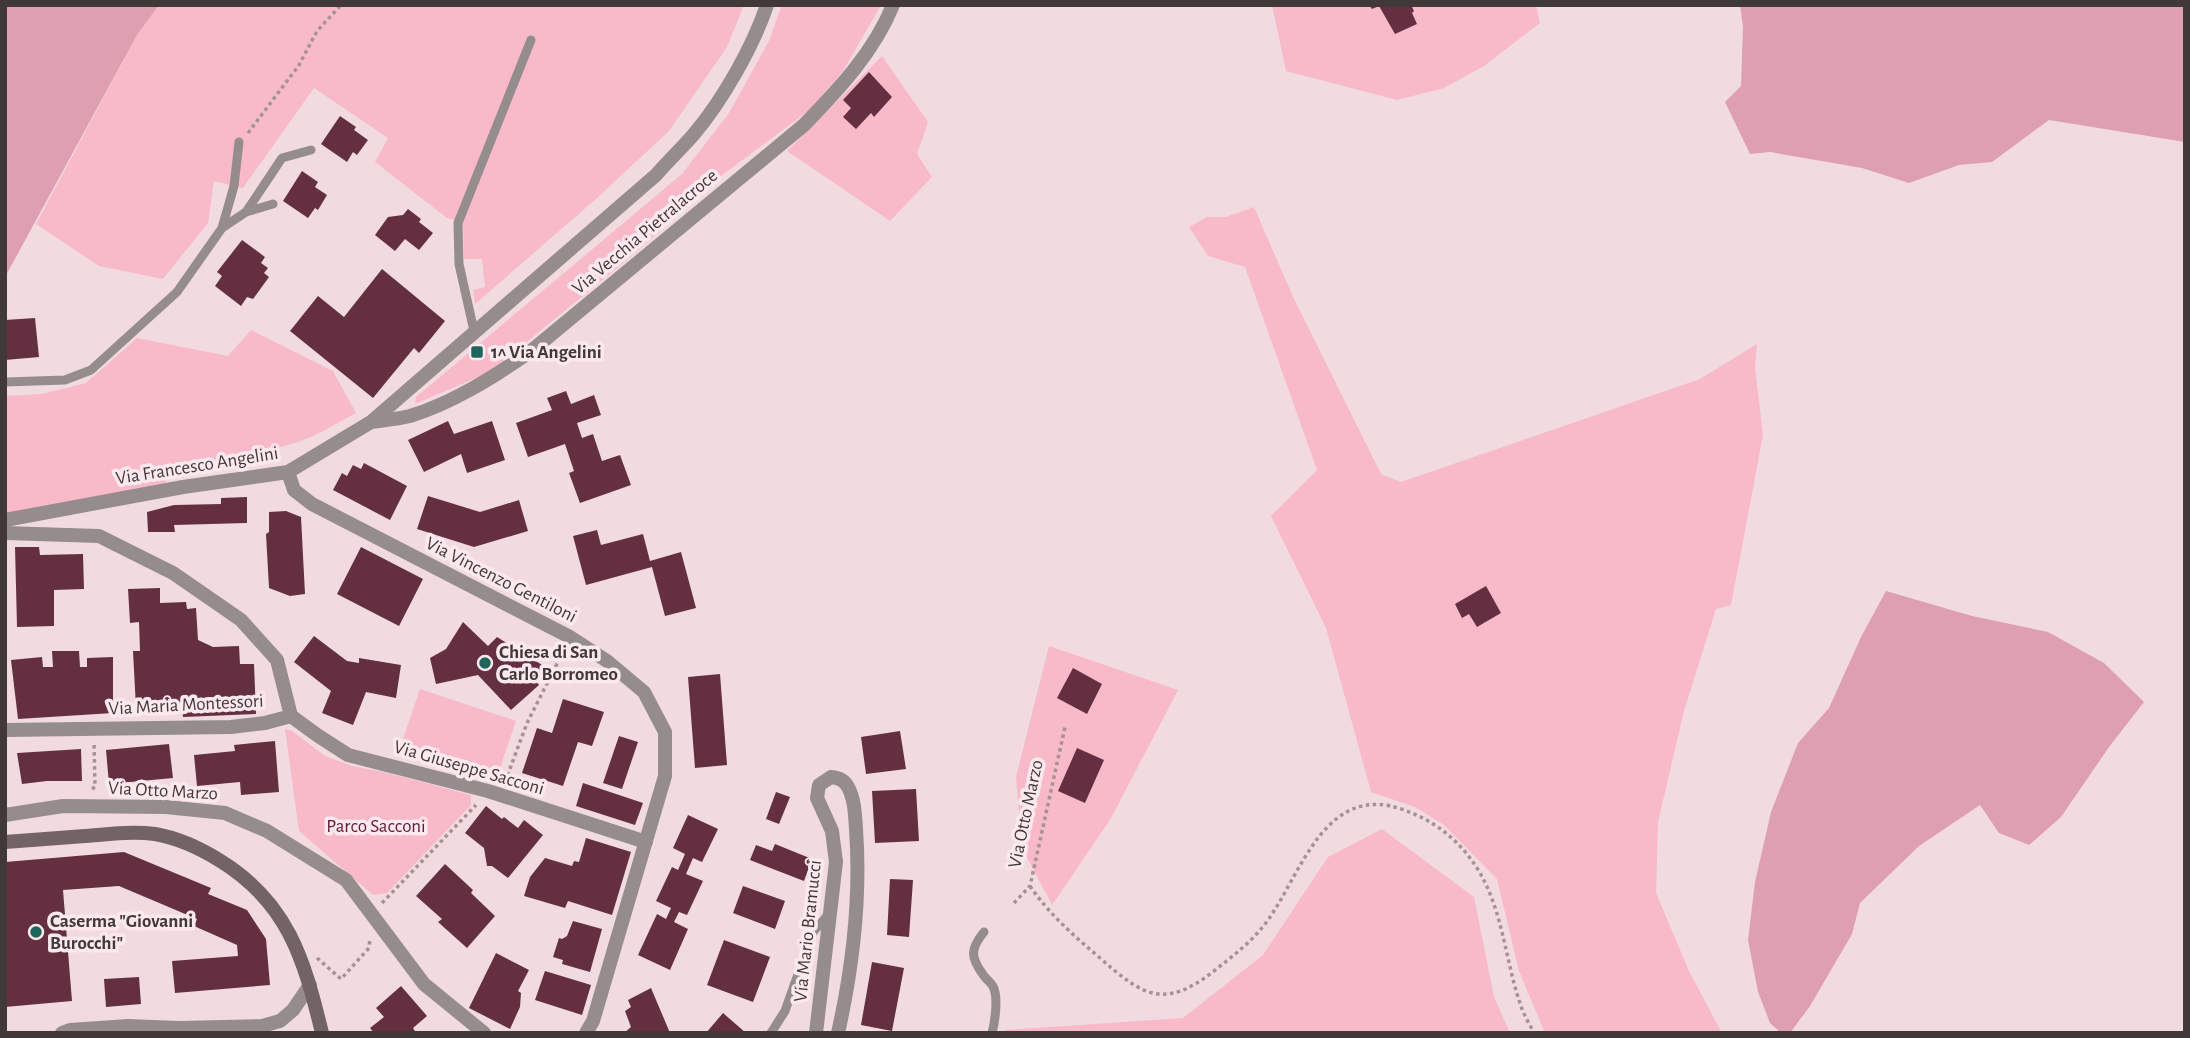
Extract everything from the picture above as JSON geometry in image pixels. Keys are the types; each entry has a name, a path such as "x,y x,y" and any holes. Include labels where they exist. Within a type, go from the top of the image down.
{"street":[{"name":"Via Francesco Angelini","path":"5,520 183,487 288,472 371,422 656,175 694,134 726,87 767,5"},
{"name":"Via Vecchia Pietralacroce","path":"371,422 407,417 439,405 499,373 530,352 804,125 840,87 869,50 893,5"},
{"name":"Via Vincenzo Gentiloni","path":"288,472 294,490 312,504 570,637 607,661 644,692 665,732 665,776 593,1021 586,1033"},
{"name":"Via Maria Montessori","path":"5,533 99,536 173,573 241,620 277,660 291,716 265,723 230,727 5,730"},
{"name":"Via Giuseppe Sacconi","path":"291,716 348,755 488,791 646,842"},
{"name":"Via Mario Bramucci","path":"816,1033 836,862 832,831 817,798 819,785 831,776 841,778 848,785 852,797 858,858 853,954 838,1033"},
{"name":"Via Otto Marzo","path":"5,814 63,806 166,807 225,813 267,831 345,880 424,984 484,1033"},
{"path":"5,842 126,832 155,835 194,845 233,868 260,891 292,936 310,985 322,1033"},
{"path":"62,1033 70,1030 128,1026 185,1031 269,1029 293,1010 310,985"}],"lane":[{"path":"474,331 459,264 458,223 531,40"},
{"path":"5,382 65,380 92,370 177,292 222,228 234,186 240,142"},
{"path":"246,212 282,158 311,150"},
{"path":"222,228 246,212 273,204"},
{"path":"771,1033 785,1011 813,932 832,911"},
{"path":"984,932 974,944 974,957 982,974 995,988 995,1020 992,1033"}],"path":[{"path":"240,142 299,65 317,31 341,5"},
{"path":"292,936 341,979 369,948 372,914 488,791 504,785 527,723 570,637"},
{"name":"Via Otto Marzo","path":"1014,903 1030,886 1065,727"},
{"path":"94,728 95,779"},
{"path":"1030,886 1045,908 1116,972 1140,989 1155,995 1175,993 1199,982 1249,944 1280,901 1311,845 1336,818 1361,804 1379,803 1397,807 1426,818 1453,838 1476,867 1490,892 1522,1009 1534,1033"}],"green space":[{"path":"159,5 744,5 727,47 669,131 596,199 475,304 473,290 485,287 482,259 464,259 463,222 447,218 375,162 388,138 314,88 243,188 214,181 208,223 163,279 99,266 36,224 137,35"},
{"path":"782,5 881,5 843,71 811,109 725,173 628,259 490,372 415,404 416,397 682,174 729,113 769,41"},
{"path":"1272,5 1536,5 1540,23 1484,66 1444,88 1397,100 1286,71"},
{"path":"882,56 928,122 917,154 932,177 890,221 787,151"},
{"path":"1254,207 1294,299 1381,474 1401,482 1700,379 1757,344 1755,368 1763,435 1731,605 1716,609 1684,711 1658,822 1656,893 1689,971 1722,1033 1545,1033 1519,971 1497,879 1444,825 1415,807 1371,792 1326,628 1271,516 1317,470 1245,267 1208,256 1189,227 1207,217 1226,217"},
{"path":"251,330 333,371 356,413 300,441 261,452 172,470 164,484 5,514 5,396 42,394 86,383 137,338 228,356"},
{"path":"1049,646 1178,690 1110,820 1052,905 1022,848 1016,777"},
{"path":"420,689 516,721 498,774 402,742"},
{"name":"Parco Sacconi","path":"285,729 292,731 325,756 352,766 471,795 471,805 387,893 373,895 299,831"},
{"path":"1382,829 1474,897 1494,997 1510,1033 1006,1033 1005,1030 1183,1018 1263,955 1328,857"}],"shaded area":[{"path":"5,5 159,5 137,35 5,277"},
{"path":"1740,5 2185,5 2185,142 2049,120 1992,162 1959,165 1909,183 1862,168 1770,152 1750,154 1725,102 1741,86 1743,27"},
{"path":"1886,591 1972,616 2048,632 2104,663 2144,702 2061,817 2029,845 1999,833 1980,805 1919,846 1860,903 1852,934 1810,1006 1790,1033 1781,1033 1770,1023 1758,992 1748,940 1755,882 1771,812 1798,743 1829,708 1861,637"}],"building":[{"path":"1369,5 1416,5 1412,7 1412,13 1417,24 1395,34 1379,6 1372,9"},
{"path":"869,72 892,97 874,117 871,113 856,129 843,117 851,108 843,100"},
{"path":"340,116 368,140 357,155 353,152 347,162 321,144"},
{"path":"302,171 318,182 315,187 327,195 318,210 315,208 308,218 283,201"},
{"path":"408,209 433,233 419,250 405,239 395,251 375,235 388,217 403,215"},
{"path":"242,240 265,257 261,263 268,268 264,273 269,277 253,299 247,297 241,306 215,286 222,276 217,272"},
{"path":"382,269 445,321 419,353 414,348 373,398 290,331 318,296 344,317"},
{"path":"35,318 39,357 5,360 5,320"},
{"path":"566,391 571,404 594,395 601,415 577,423 582,438 593,434 602,461 620,455 631,485 580,503 569,473 574,471 565,444 528,457 516,423 552,410 547,398"},
{"path":"448,421 454,434 492,421 505,460 467,473 461,454 424,472 408,440"},
{"path":"364,463 407,486 390,520 333,490 342,473 347,476 353,465 361,469"},
{"path":"428,496 480,512 519,500 528,531 474,547 417,529"},
{"path":"247,497 247,523 174,525 175,532 148,532 147,512 174,505 221,504 221,498"},
{"path":"286,511 301,517 305,594 290,596 269,588 266,534 269,532 269,512"},
{"path":"597,530 601,545 643,534 650,561 681,552 696,608 665,616 652,567 586,585 573,536"},
{"path":"15,547 39,547 40,555 83,554 84,589 54,590 54,626 17,627"},
{"path":"361,547 423,579 399,626 337,594"},
{"path":"1486,586 1501,613 1477,627 1469,614 1462,618 1455,604"},
{"path":"160,588 160,603 186,602 187,609 196,608 198,640 213,647 239,646 240,664 254,664 256,714 183,717 182,706 136,708 133,651 140,651 139,622 130,623 128,589"},
{"name":"Chiesa di San Carlo Borromeo","path":"463,622 488,646 497,637 547,668 534,679 539,685 511,710 478,675 436,684 430,658 446,649"},
{"path":"314,636 347,661 359,663 359,658 401,665 396,698 366,692 353,725 322,713 331,691 294,662"},
{"path":"52,651 79,651 80,667 87,667 87,658 113,657 113,713 18,719 11,660 42,657 43,667 53,667"},
{"path":"1073,668 1102,684 1087,714 1057,698"},
{"path":"720,674 727,765 695,768 688,677"},
{"path":"563,699 604,712 592,746 578,742 563,786 522,773 537,728 552,733"},
{"path":"900,731 906,769 866,774 861,737"},
{"path":"619,736 638,742 622,789 603,783"},
{"path":"275,741 279,792 241,795 240,782 197,786 194,755 235,751 234,745"},
{"path":"169,744 173,778 109,784 106,750"},
{"path":"1077,748 1104,760 1085,803 1058,791"},
{"path":"81,749 82,781 22,784 17,753"},
{"path":"583,783 643,803 635,825 576,806"},
{"path":"916,789 919,841 875,843 872,791"},
{"path":"776,792 790,797 779,824 766,819"},
{"path":"486,806 518,828 524,820 543,835 508,878 492,866 487,866 484,848 465,833"},
{"path":"688,815 718,829 702,862 693,858 686,874 703,881 687,915 679,912 674,922 688,929 670,970 638,955 657,914 666,919 671,908 656,901 672,867 678,870 685,854 673,848"},
{"path":"586,838 631,852 612,915 568,901 565,908 524,896 530,877 545,858 572,866 574,861 579,862"},
{"path":"775,844 812,859 804,881 750,860 756,845 772,851"},
{"name":"Caserma \"Giovanni Burocchi\"","path":"124,852 211,888 208,894 247,910 266,939 270,985 175,993 172,961 238,956 237,945 194,926 197,919 119,886 63,890 72,1001 5,1007 5,862"},
{"path":"445,864 473,890 471,893 495,916 467,948 438,922 442,919 416,896"},
{"path":"890,879 913,880 909,937 887,935"},
{"path":"743,886 785,901 775,929 733,913"},
{"path":"573,921 602,929 590,972 562,964 563,960 553,957 559,938 567,936"},
{"path":"724,940 770,957 753,1002 707,985"},
{"path":"496,953 529,970 518,991 521,993 520,1007 510,1029 469,1008"},
{"path":"872,962 904,968 892,1031 861,1025"},
{"path":"545,971 591,985 582,1015 535,1000"},
{"path":"139,977 141,1004 106,1007 104,979"},
{"path":"401,986 427,1016 413,1028 416,1033 374,1033 370,1028 384,1017 376,1008"},
{"path":"651,988 670,1033 624,1033 631,1027 625,1011 631,1007 628,1000"},
{"path":"723,1013 746,1033 706,1033"}],"place":[{"name":"1^ Via Angelini","path":"477,352"},
{"name":"Chiesa di San Carlo Borromeo","path":"485,663"},
{"name":"Caserma \"Giovanni Burocchi\"","path":"36,932"}]}
